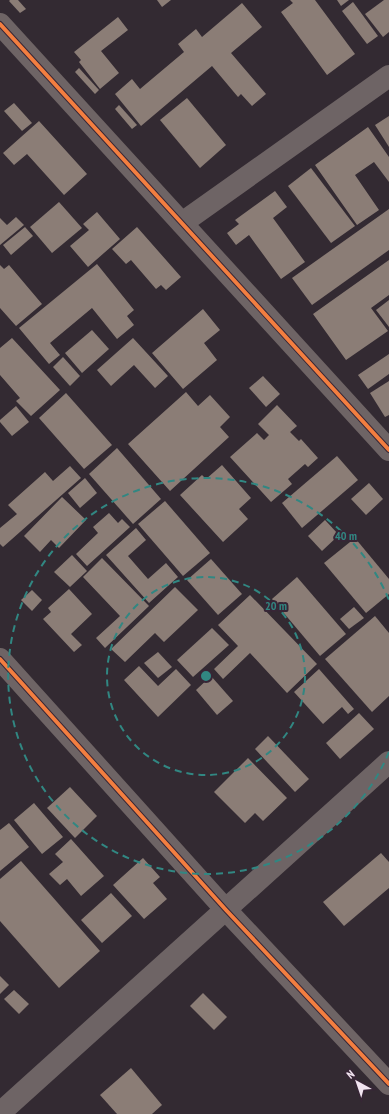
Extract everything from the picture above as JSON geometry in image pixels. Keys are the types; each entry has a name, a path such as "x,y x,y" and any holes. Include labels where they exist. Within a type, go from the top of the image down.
{"street":[{"path":"0,24 389,450"},
{"path":"182,223 389,76"},
{"path":"0,659 226,910 389,1084"},
{"path":"0,1113 389,762"}],"building":[{"path":"18,0 26,9 20,13 9,1"},
{"path":"157,0 171,0 162,7"},
{"path":"290,0 315,0 355,54 327,75 281,12 293,3"},
{"path":"337,0 349,0 341,6"},
{"path":"384,0 389,0 389,32 383,37 365,14"},
{"path":"353,2 378,36 367,44 342,11"},
{"path":"242,3 262,27 231,53 266,94 252,106 241,94 238,97 212,66 141,126 115,94 132,79 140,89 184,52 178,44 196,29 202,37"},
{"path":"118,17 128,30 101,51 119,73 100,89 79,62 81,60 74,52"},
{"path":"79,68 99,90 95,94 75,72"},
{"path":"187,98 226,145 200,168 160,120"},
{"path":"14,103 32,123 22,131 4,111"},
{"path":"119,105 137,125 132,129 115,109"},
{"path":"389,116 389,147 375,125"},
{"path":"39,121 87,174 64,195 27,154 14,165 3,153"},
{"path":"368,127 389,157 389,182 374,162 355,175 379,210 357,225 315,165"},
{"path":"311,168 355,226 331,243 288,186"},
{"path":"275,191 287,207 273,218 305,262 281,279 249,235 236,245 227,233 239,224 235,220"},
{"path":"59,202 82,228 52,253 30,227"},
{"path":"389,209 389,250 312,305 292,278"},
{"path":"97,212 120,239 88,267 70,246 89,230 83,224"},
{"path":"16,217 24,225 0,245 0,218 7,225"},
{"path":"25,227 33,236 11,255 3,245"},
{"path":"137,227 181,277 166,290 161,285 156,289 131,260 126,264 112,249"},
{"path":"389,260 389,295 371,308 388,331 346,360 313,314"},
{"path":"97,264 134,310 127,316 134,325 117,339 92,308 50,343 60,355 49,364 19,328"},
{"path":"0,265 4,269 9,265 42,304 16,326 0,308"},
{"path":"389,300 389,327 376,310"},
{"path":"203,309 220,330 204,343 217,360 183,389 152,353"},
{"path":"92,330 109,349 82,373 65,353"},
{"path":"12,338 60,390 31,416 16,401 20,398 0,375 0,348"},
{"path":"133,338 168,376 155,388 134,365 111,386 97,370"},
{"path":"389,354 389,374 368,389 358,375"},
{"path":"63,357 80,376 70,386 53,367"},
{"path":"263,376 280,394 266,407 249,388"},
{"path":"389,381 389,415 385,417 370,393"},
{"path":"186,392 198,406 210,395 230,417 220,427 229,437 170,491 128,444"},
{"path":"66,393 112,445 84,469 39,418"},
{"path":"277,405 297,426 290,432 299,441 301,439 318,458 308,467 305,464 288,479 292,484 271,502 230,457 257,433 264,440 269,435 258,424"},
{"path":"16,406 29,422 12,436 0,420"},
{"path":"117,448 161,499 133,524 89,474"},
{"path":"337,456 358,480 302,528 282,503"},
{"path":"222,465 251,498 239,509 248,519 223,542 180,495 202,475 206,479"},
{"path":"70,466 81,478 3,547 0,544 0,528 17,514 8,505 45,472 53,481"},
{"path":"85,478 97,493 80,508 68,493"},
{"path":"369,483 383,499 366,515 351,499"},
{"path":"62,497 86,520 59,548 51,540 40,552 24,536"},
{"path":"165,501 210,553 183,576 138,524"},
{"path":"109,513 118,523 122,519 130,527 87,566 76,554 98,533 93,527"},
{"path":"325,520 339,535 322,551 308,536"},
{"path":"136,528 146,540 128,556 148,579 166,563 178,577 149,603 106,555"},
{"path":"355,538 389,579 389,594 366,613 324,563"},
{"path":"72,555 87,571 70,587 54,572"},
{"path":"102,558 149,606 105,648 96,638 120,616 83,577"},
{"path":"211,559 242,594 218,615 187,580"},
{"path":"297,577 346,634 320,656 272,599"},
{"path":"175,587 198,610 164,642 155,633 125,662 111,649"},
{"path":"69,589 92,614 71,634 82,645 74,652 43,619 51,612 48,608"},
{"path":"32,590 42,600 32,611 21,600"},
{"path":"250,595 317,664 287,693 250,653 223,679 214,669 238,646 218,625"},
{"path":"354,607 364,618 349,629 340,619"},
{"path":"375,616 389,633 389,696 372,712 325,659"},
{"path":"212,628 229,645 193,677 177,660"},
{"path":"158,652 172,667 158,678 144,663"},
{"path":"139,666 158,686 176,669 191,685 158,717 124,680"},
{"path":"319,669 354,709 348,714 342,707 323,724 294,692"},
{"path":"211,676 233,701 217,715 196,690"},
{"path":"359,713 374,729 340,759 326,743"},
{"path":"268,736 309,779 295,792 255,749"},
{"path":"248,758 287,798 263,821 255,813 245,823 214,792"},
{"path":"70,787 97,816 75,838 47,808"},
{"path":"34,803 63,837 42,854 14,820"},
{"path":"9,823 29,847 0,871 0,830"},
{"path":"71,839 104,876 81,896 67,879 60,885 49,874 63,862 55,854"},
{"path":"381,853 389,862 389,888 344,926 323,902"},
{"path":"143,858 160,877 153,883 167,899 144,919 113,885"},
{"path":"21,861 100,951 59,988 0,921 0,879"},
{"path":"111,893 132,916 102,943 81,920"},
{"path":"0,976 9,985 0,994"},
{"path":"14,990 29,1004 19,1014 4,999"},
{"path":"203,993 227,1017 214,1030 190,1006"},
{"path":"131,1068 162,1105 152,1114 117,1114 100,1095"}],"cycle path":[{"path":"0,24 389,450"},
{"path":"0,659 226,910 389,1084"}]}
